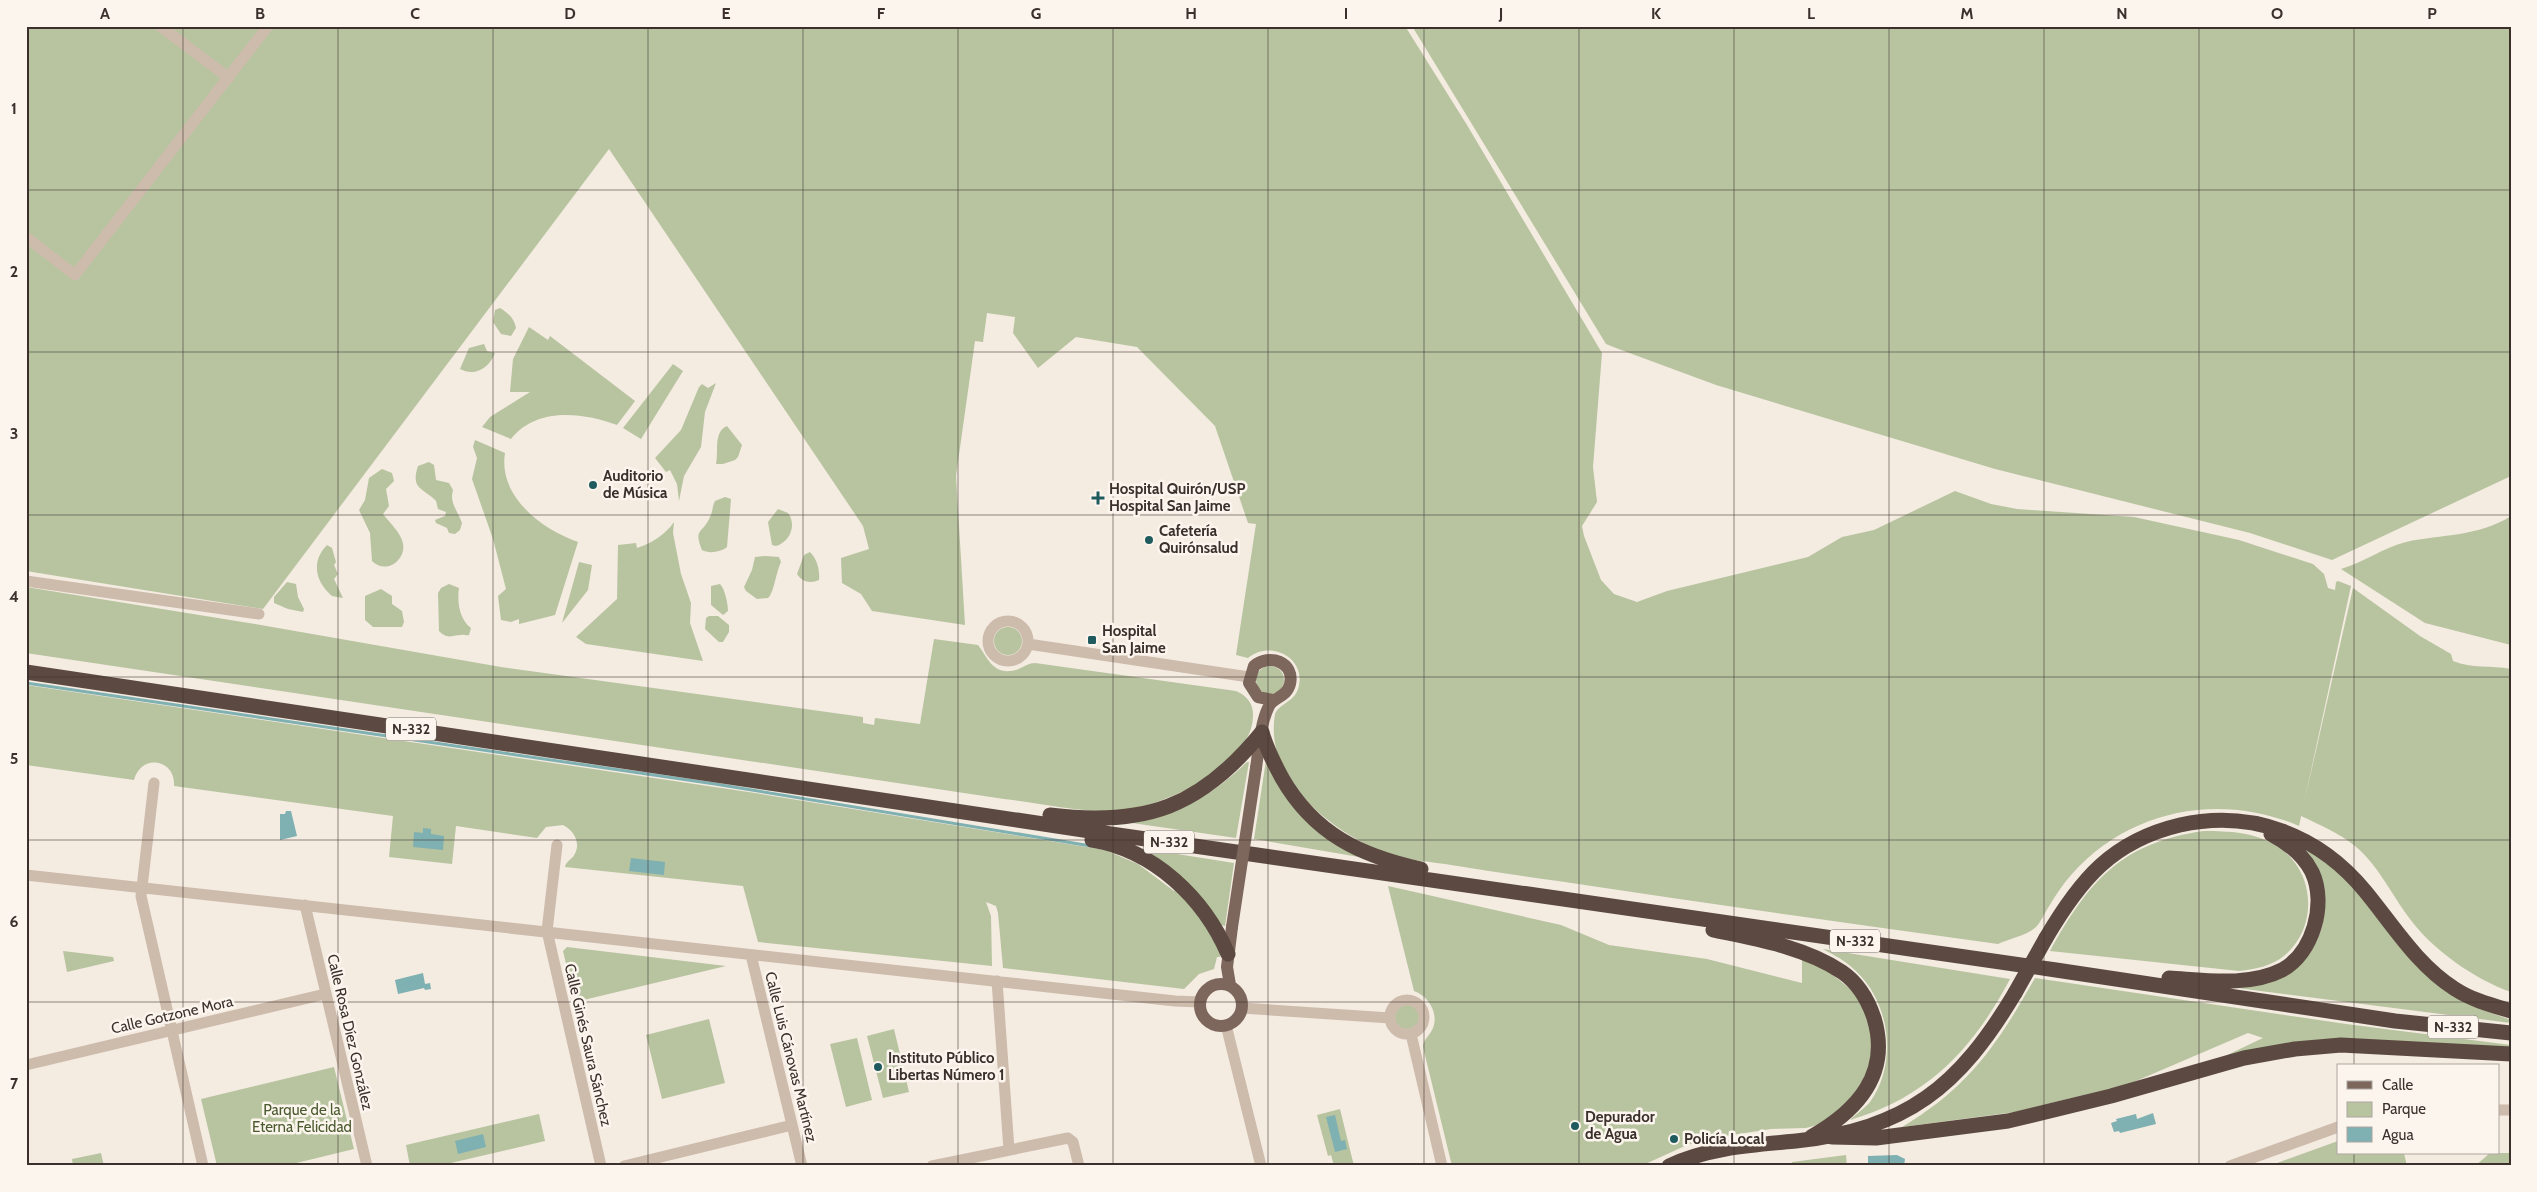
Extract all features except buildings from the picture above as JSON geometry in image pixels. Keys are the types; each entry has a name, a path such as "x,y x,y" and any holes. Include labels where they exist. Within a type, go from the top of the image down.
{"highway":[{"name":"N-332","path":"26,672 2056,970 2395,1022 2511,1033"},
{"path":"796,786 833,788 1089,820 1121,818 1150,813 1178,802 1214,782 1239,760 1262,732"},
{"path":"1262,732 1274,764 1291,794 1316,822 1349,845 1372,856 1398,864 1506,884 1544,896"},
{"name":"N-332","path":"796,786 824,793 1096,840 1122,848 1158,868 1179,883 1211,922 1227,960"},
{"path":"1669,1166 1731,1147 1832,1137 1864,1129 1904,1113 1936,1093 1976,1053 2082,883 2101,863 2118,850 2149,834 2167,828 2217,819 2235,820 2277,828 2309,842 2349,874 2403,940 2436,974 2473,999 2511,1011"},
{"path":"2056,970 2076,968 2163,978 2233,980 2255,978 2283,969 2305,946 2316,921 2317,893 2314,879 2306,863 2286,842 2235,820"},
{"path":"1654,912 1682,923 1777,945 1816,958 1844,973 1863,995 1870,1007 1878,1036 1879,1049 1874,1072 1869,1085 1855,1105 1808,1140"},
{"name":"N-332","path":"1832,1137 1876,1138 2008,1121 2111,1096 2244,1058 2295,1048 2341,1045 2511,1054"}],"main road":[{"path":"1258,697 1273,700 1284,695 1290,684 1289,672 1282,662 1270,659 1258,662 1250,671 1251,688 1258,697 1266,714"},
{"path":"1223,985 1262,732 1266,714 1273,700"},
{"path":"1223,985 1240,995 1242,1008 1237,1018 1226,1025 1213,1024 1203,1016 1200,1002 1206,990 1223,985"}],"street":[{"path":"160,26 229,78"},
{"path":"26,237 75,275 268,26"},
{"path":"26,581 259,614"},
{"path":"1028,644 1249,677"},
{"path":"154,783 141,887 142,905 203,1166"},
{"name":"Calle Ginés Saura Sánchez","path":"557,845 547,931 601,1166"},
{"path":"26,874 751,955 1200,1002"},
{"name":"Calle Rosa Díez González","path":"305,905 366,1166"},
{"name":"Calle Luis Cánovas Martínez","path":"751,955 802,1166"},
{"path":"997,981 1009,1150"},
{"name":"Calle Gotzone Mora","path":"26,1065 325,994"},
{"path":"1406,1000 1417,1003 1424,1012 1424,1023 1417,1032 1411,1034 1397,1031 1390,1018 1393,1008 1401,1001 1406,1000"},
{"path":"1242,1008 1390,1018"},
{"path":"1226,1025 1261,1166"},
{"path":"1411,1034 1442,1166"},
{"path":"624,1166 792,1125"},
{"path":"2230,1166 2337,1127"},
{"path":"932,1166 1068,1138 1072,1140 1079,1166"}],"green space":[{"path":"26,26 1405,26 1467,125 1602,353 1593,467 1597,502 1582,526 1601,580 1614,594 1637,602 1667,591 1808,557 1842,537 1874,530 1955,491 1991,504 2017,509 2134,517 2239,540 2313,564 2324,574 2328,588 2335,590 2336,582 2338,581 2351,586 2299,826 2269,816 2239,810 2208,809 2178,813 2148,821 2121,834 2095,852 2065,882 2036,927 2023,935 1998,944 1419,861 1394,856 1378,850 1338,828 1320,813 1303,797 1289,778 1279,758 1274,737 1275,714 1280,707 1293,697 1298,689 1300,678 1298,668 1285,655 1276,651 1266,650 1248,658 1236,655 1256,524 1248,523 1215,426 1137,347 1076,337 1038,368 1013,333 1015,317 987,313 983,342 975,341 956,476 965,625 872,611 861,594 842,583 841,558 869,549 863,526 609,149 263,609 26,571"},
{"path":"1412,26 2511,26 2511,476 2332,560 2250,533 1995,469 1716,385 1606,344"},
{"path":"500,308 514,321 516,328 511,336 501,334 493,322 495,310"},
{"path":"529,327 548,340 550,336 635,401 617,425 589,417 560,415 533,421 511,439 482,427 490,417 530,392 510,392 513,359"},
{"path":"484,344 487,351 495,353 489,363 481,370 471,372 460,369 469,348"},
{"path":"673,364 683,371 641,439 623,428"},
{"path":"716,383 705,412 701,447 684,476 679,501 677,484 670,470 666,472 655,458 681,430 699,387 702,384 708,388"},
{"path":"727,426 742,445 735,460 716,464 718,437"},
{"path":"475,440 505,453 505,469 508,483 515,497 525,509 550,529 578,542 555,615 519,624 519,619 511,622 501,620 498,596 506,589 493,539 472,479 477,458 473,447"},
{"path":"429,462 434,465 436,480 449,483 453,490 453,503 462,523 460,530 455,534 449,533 447,528 436,523 435,520 445,516 446,512 438,509 436,501 419,488 417,484 416,474 418,466"},
{"path":"382,469 392,473 394,481 386,489 389,506 383,514 398,533 403,547 400,559 390,566 384,567 372,561 370,533 359,510 365,500 369,478"},
{"path":"725,497 731,499 727,547 715,552 702,550 698,538 699,534 711,515 715,501"},
{"path":"778,509 788,513 791,518 792,528 785,541 776,546 772,545 768,522"},
{"path":"2511,516 2511,645 2425,623 2341,569 2406,542 2486,528"},
{"path":"674,522 673,533 681,574 691,603 690,623 703,661 586,644 576,637 617,599 618,545 636,543 637,548 643,546 662,535"},
{"path":"327,545 332,548 336,562 334,565 338,574 334,579 343,598 332,596 319,578 317,564 322,551"},
{"path":"810,552 818,565 819,580 806,582 797,574 804,555"},
{"path":"755,557 779,557 781,562 770,595 768,598 757,599 746,591 744,587 752,570"},
{"path":"579,562 592,565 588,590 562,623"},
{"path":"287,582 296,584 298,597 304,609 303,612 288,609 274,603 274,597"},
{"path":"449,584 459,588 458,598 461,615 471,628 469,635 447,636 439,631 438,593 441,588"},
{"path":"720,584 725,593 728,608 728,611 723,615 711,605 711,586"},
{"path":"26,587 255,624 501,667 863,717 863,723 874,725 875,718 920,724 934,639 978,645 992,665 1002,670 1016,670 1035,663 1236,691 1248,700 1252,706 1253,714 1250,732 1240,749 1224,765 1184,791 1163,800 1125,810 1081,810 26,653"},
{"path":"2353,588 2420,636 2451,654 2453,661 2474,666 2511,669 2511,992 2469,971 2430,942 2403,910 2371,862 2355,846 2342,837 2301,816"},
{"path":"381,589 392,596 392,604 402,611 404,622 402,627 373,627 365,620 365,596"},
{"path":"718,616 729,625 729,632 723,642 719,642 705,629 706,618"},
{"path":"1008,627 1018,631 1022,641 1018,651 1008,655 998,651 994,641 998,631"},
{"path":"1270,666 1280,670 1284,680 1280,690 1270,694 1260,690 1256,680 1260,670"},
{"path":"26,685 755,793 1105,850 1138,864 1174,891 1177,889 1200,917 1220,951 1220,957 1217,957 1214,969 1199,974 1184,989 1003,968 998,913 996,906 986,902 991,916 992,966 758,942 743,886 565,867 576,852 577,843 571,831 563,825 546,827 537,838 456,826 452,864 389,857 393,816 174,786 170,770 164,765 157,763 143,766 138,771 134,780 26,765"},
{"path":"1266,760 1359,857 1254,839"},
{"path":"1249,762 1236,838 1132,823 1165,815 1194,802 1222,784"},
{"path":"2204,831 2232,832 2268,841 2290,856 2299,869 2305,883 2308,899 2307,914 2303,929 2296,943 2280,959 2264,966 2239,971 2050,951 2079,905 2110,869 2129,856 2151,845 2175,836"},
{"path":"2299,844 2324,859 2480,1009 2511,1020 2511,1023 2229,987 2256,985 2316,943 2322,928 2325,898"},
{"path":"1139,848 1234,863 1225,926 1221,925"},
{"path":"1388,886 1561,925 1609,945 1707,959 1802,983 1802,958 1822,966 1855,993 1865,1008 1874,1042 1870,1069 1856,1095 1821,1124 1806,1128 1771,1129 1726,1136 1687,1145 1641,1166 1452,1166 1423,1047 1434,1024 1434,1012 1424,997 1414,991"},
{"path":"567,947 726,966 575,1002 563,951"},
{"path":"1823,949 2010,979 1980,1027 1964,1048 1945,1067 1925,1084 1903,1098 1850,1120 1870,1102 1879,1085 1885,1067 1886,1029 1881,1011 1863,978 1846,963"},
{"path":"63,951 113,957 114,961 67,972"},
{"path":"2035,978 2346,1024 2511,1045 2511,1049 2355,1040 2221,1058 2263,1038 2248,1033 2129,1084 2015,1112 1902,1127 1925,1112 1964,1080 2008,1024"},
{"path":"1407,1005 1412,1006 1418,1012 1418,1022 1412,1028 1407,1029 1402,1028 1396,1022 1395,1017 1396,1012 1402,1006"},
{"path":"709,1019 725,1083 662,1099 646,1035"},
{"path":"894,1029 909,1092 883,1098 867,1036"},
{"path":"857,1038 872,1100 846,1107 830,1044"},
{"name":"Parque de la Eterna Felicidad","path":"334,1067 354,1149 284,1166 217,1166 201,1099"},
{"path":"1340,1109 1354,1166 1334,1166 1331,1155 1328,1156 1317,1115"},
{"path":"539,1114 545,1141 438,1166 410,1166 406,1145"},
{"path":"2337,1141 2337,1154 2404,1154 2407,1166 2269,1166"},
{"path":"101,1153 104,1166 73,1166 72,1159"},
{"path":"2511,1153 2511,1166 2475,1166 2489,1154"},
{"path":"1846,1155 1847,1166 1793,1166 1792,1162"}],"water":[{"path":"286,811 291,811 297,836 280,840 280,814 285,814"},
{"path":"423,828 431,829 431,834 444,836 443,850 413,847 414,832 423,833"},
{"path":"631,858 665,862 664,875 629,871"},
{"path":"423,973 425,984 430,983 431,989 425,990 424,988 398,994 395,980"},
{"path":"2153,1113 2156,1124 2120,1133 2119,1131 2114,1132 2111,1123 2117,1121 2116,1119 2136,1114 2137,1119"},
{"path":"1335,1115 1341,1141 1345,1140 1347,1149 1335,1152 1326,1117"},
{"path":"483,1134 486,1147 458,1154 455,1141"},
{"path":"1897,1155 1905,1159 1904,1166 1868,1166 1868,1156"}],"waterway":[{"path":"26,683 715,784 1091,846"}],"place":[{"name":"Auditorio de Música","path":"593,485"},
{"name":"Hospital Quirón/USP Hospital San Jaime","path":"1098,498"},
{"name":"Cafetería Quirónsalud","path":"1149,540"},
{"name":"Hospital San Jaime","path":"1092,640"},
{"name":"Instituto Público Libertas Número 1","path":"878,1067"},
{"name":"Depurador de Agua","path":"1575,1126"},
{"name":"Policía Local","path":"1674,1139"}]}
